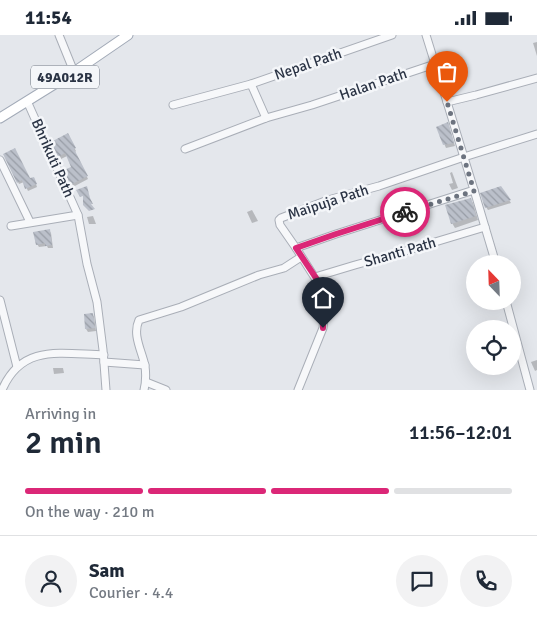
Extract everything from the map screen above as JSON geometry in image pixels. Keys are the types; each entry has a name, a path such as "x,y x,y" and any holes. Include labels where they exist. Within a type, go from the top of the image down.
{"main road":[{"name":"49A012R","path":"0,118 128,35"}],"street":[{"path":"59,35 74,71"},
{"name":"Nepal Path","path":"173,105 251,84 392,35"},
{"path":"426,35 493,255"},
{"name":"Halan Path","path":"185,149 266,118 312,105 435,64"},
{"path":"447,102 537,78"},
{"path":"251,84 266,118"},
{"name":"Bhrikuti Path","path":"27,101 78,215 87,264 97,302 106,390"},
{"name":"Maipuja Path","path":"296,248 280,225 279,220 284,216 328,200 379,186 537,134"},
{"path":"0,160 30,222"},
{"path":"298,390 323,328 324,292 296,248 474,191"},
{"path":"11,226 78,215"},
{"name":"Shanti Path","path":"315,277 485,227"},
{"path":"144,390 146,382 145,365 139,347 136,326 139,320 181,307 259,275 284,267 301,257"},
{"path":"0,300 17,367"},
{"path":"508,310 530,390"},
{"path":"0,335 8,331"},
{"path":"2,390 17,367 26,360 38,355 52,353 145,365"},
{"path":"146,382 166,390"}],"building":[{"path":"448,122 454,143 443,145 436,127"},
{"path":"68,133 88,176 70,185 64,170 71,167 65,153 58,157 51,142"},
{"path":"15,148 30,178 34,177 37,184 25,189 22,180 17,183 3,154"},
{"path":"87,186 93,204 91,204 95,209 89,211 83,205 83,196 80,197 76,190"},
{"path":"501,186 511,200 485,208 480,193"},
{"path":"471,198 476,216 451,224 445,205"},
{"path":"50,229 52,245 45,246 45,243 36,245 33,232"},
{"path":"93,313 95,328 85,329 84,314"}],"way so far":[{"path":"405,212 474,191 447,102"}],"route":[{"path":"323,328 324,292 296,248 405,212"}]}
